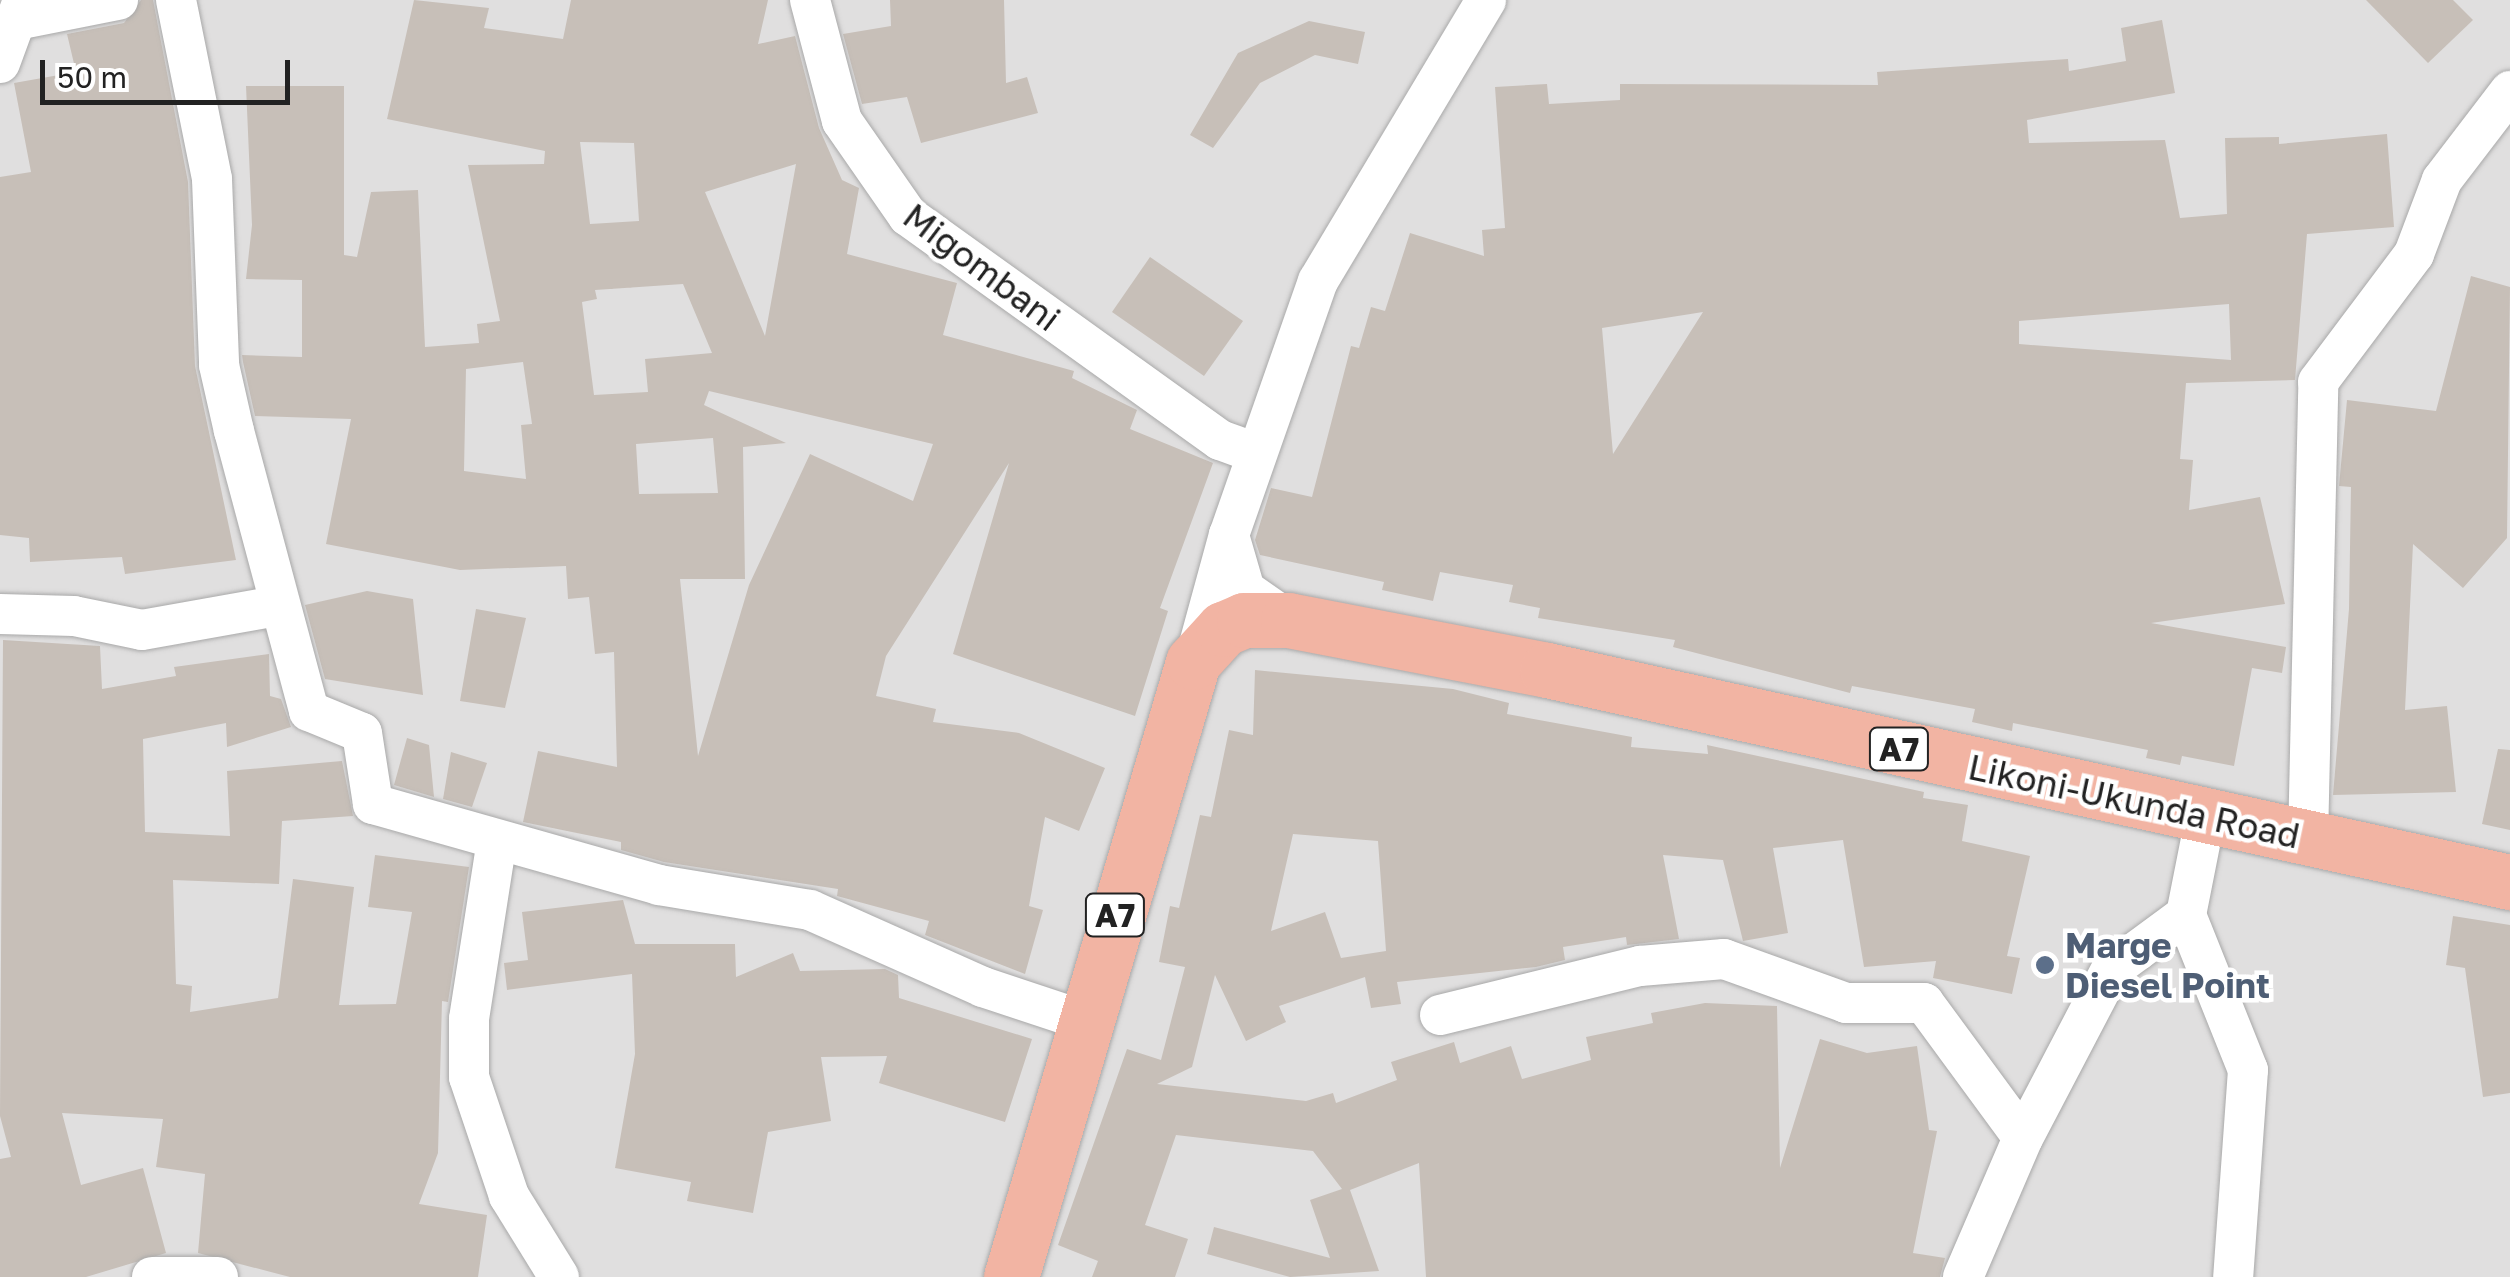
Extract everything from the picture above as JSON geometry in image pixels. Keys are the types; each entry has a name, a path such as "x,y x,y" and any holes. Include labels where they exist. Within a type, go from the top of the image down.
{"highway":[{"name":"Likoni-Ukunda Road","path":"1288,620 1548,670 2205,818 2510,882"},
{"name":"A7","path":"1010,1277 1082,1020 1194,662 1223,629 1288,620"}],"street":[{"path":"0,64 19,10 118,0"},
{"path":"176,0 212,179 219,366 277,606 309,711 362,733 373,804 686,892 810,910 982,987 1082,1020"},
{"name":"Migombani","path":"810,0 842,121 908,216 1220,440 1255,453"},
{"path":"1194,662 1255,453 1318,281 1486,0"},
{"path":"2308,840 2318,382 2414,254 2442,180 2510,91"},
{"path":"1229,535 1245,590 1288,620"},
{"path":"0,614 74,616 142,630 277,606"},
{"path":"2205,818 2186,915 2248,1070 2232,1277"},
{"path":"497,840 469,1019 469,1077 509,1196 559,1277"},
{"path":"1963,1277 2023,1138 2111,970 2186,915"},
{"path":"1440,1015 1640,966 1724,960 1846,1003 1924,1003 2023,1138"},
{"path":"152,1277 218,1277"}],"shaded area":[{"path":"0,0 2510,0 2510,1277 0,1277"}],"building":[{"path":"141,0 153,0 188,182 195,366 236,560 125,574 122,557 30,562 29,538 0,535 0,177 31,172 14,83 76,72 67,34 124,23"},
{"path":"414,0 489,8 484,28 563,39 571,0 768,0 758,44 795,36 819,128 842,180 859,188 847,254 957,283 943,335 1074,371 1072,378 1137,410 1130,429 1213,463 1160,608 1168,611 1135,716 953,654 1009,463 886,656 876,696 936,709 933,722 1019,733 1105,768 1079,831 1045,817 1029,906 1043,910 1025,974 925,935 929,921 837,896 838,889 664,862 621,850 621,842 523,822 538,751 617,767 614,652 595,654 589,597 568,599 566,566 460,570 326,544 351,419 255,416 243,362 242,355 302,357 302,280 246,279 252,225 246,86 344,86 344,255 357,257 371,192 418,190 425,347 479,343 477,324 500,321 468,165 544,164 545,151 387,119","holes":["580,142 634,143 639,221 590,224","796,164 765,336 705,192","683,284 712,353 645,359 648,392 594,395 582,302 597,299 595,290","523,362 532,424 521,425 526,479 464,471 466,369","709,391 933,444 913,501 810,454 749,585 698,756 680,579 745,579 743,447 786,443 704,405","713,438 718,493 639,494 636,444"]},
{"path":"890,0 1004,0 1006,83 1027,77 1038,113 921,143 907,97 862,104 843,34 891,26"},
{"path":"2366,0 2453,0 2473,20 2428,63"},
{"path":"2162,20 2175,93 2027,120 2029,143 2165,140 2180,218 2227,214 2225,138 2279,137 2279,144 2387,134 2394,227 2307,234 2295,380 2186,383 2180,459 2193,460 2189,510 2260,497 2285,604 2151,623 2286,647 2282,673 2252,668 2234,766 2182,756 2180,765 2146,758 2148,750 2013,723 2012,731 1972,722 1975,709 1852,686 1850,693 1673,647 1675,640 1538,618 1540,608 1509,602 1513,585 1440,572 1433,601 1382,590 1384,582 1260,555 1255,540 1271,488 1312,497 1351,346 1359,348 1371,307 1385,311 1410,233 1484,256 1482,230 1505,228 1495,87 1547,84 1549,104 1620,100 1620,84 1878,85 1877,72 2068,59 2069,71 2126,61 2121,28","holes":["2229,304 2231,360 2019,344 2019,321","1703,312 1613,454 1602,328"]},
{"path":"1309,21 1365,32 1358,64 1315,55 1260,83 1213,148 1190,135 1238,53"},
{"path":"1150,257 1243,321 1204,376 1112,312"},
{"path":"2471,276 2510,287 2507,538 2463,588 2413,544 2405,710 2447,706 2456,792 2333,795 2349,609 2351,487 2339,486 2347,400 2436,411"},
{"path":"367,591 413,599 423,695 325,679 305,605"},
{"path":"476,609 526,618 505,708 460,701"},
{"path":"3,640 100,646 102,689 176,676 174,667 269,654 270,696 281,699 291,727 227,747 226,723 143,739 145,832 230,836 227,771 342,761 353,816 282,821 279,884 173,880 176,984 192,986 190,1012 278,998 293,879 354,887 339,1005 396,1004 412,912 368,907 375,855 469,867 448,1002 442,1001 438,1153 419,1204 487,1215 478,1277 290,1277 198,1253 205,1174 156,1167 163,1119 62,1113 81,1185 143,1168 166,1253 86,1277 0,1277 0,1159 11,1157 0,1116"},
{"path":"1255,670 1453,689 1509,703 1507,714 1632,737 1631,747 1708,754 1707,745 1924,792 1923,798 1968,805 1962,841 2030,856 2007,956 2020,958 2012,994 1933,978 1936,961 1864,967 1843,840 1773,848 1788,933 1743,941 1723,860 1663,855 1679,939 1627,945 1626,937 1563,947 1565,960 1536,967 1397,982 1401,1004 1371,1008 1365,977 1279,1006 1286,1022 1246,1041 1215,975 1192,1067 1157,1084 1306,1101 1333,1093 1336,1103 1397,1080 1391,1062 1454,1042 1460,1063 1511,1046 1522,1079 1591,1060 1586,1037 1653,1023 1651,1013 1705,1003 1777,1006 1780,1168 1820,1039 1867,1053 1917,1046 1929,1130 1937,1131 1913,1253 1945,1258 1940,1277 1426,1277 1419,1163 1350,1190 1379,1271 1290,1277 1207,1254 1214,1227 1330,1258 1310,1200 1342,1189 1313,1151 1176,1135 1145,1225 1188,1239 1175,1277 1092,1277 1098,1261 1058,1245 1127,1049 1161,1060 1185,967 1159,962 1170,906 1179,908 1200,815 1211,817 1229,730 1253,735","holes":["1293,834 1378,841 1386,951 1341,958 1325,912 1271,931"]},
{"path":"407,738 429,745 434,797 394,785"},
{"path":"2498,749 2510,750 2510,830 2482,824"},
{"path":"451,752 487,763 472,807 443,799"},
{"path":"623,900 635,944 735,944 736,977 793,953 800,971 885,969 898,975 899,998 1032,1039 1005,1122 879,1083 887,1056 821,1057 831,1121 768,1132 753,1213 687,1201 691,1182 615,1168 635,1054 632,974 507,990 504,963 528,960 522,912"},
{"path":"2453,916 2510,925 2510,1093 2483,1097 2465,968 2446,965"}],"place":[{"name":"Marge Diesel Point","path":"2045,965"}]}
